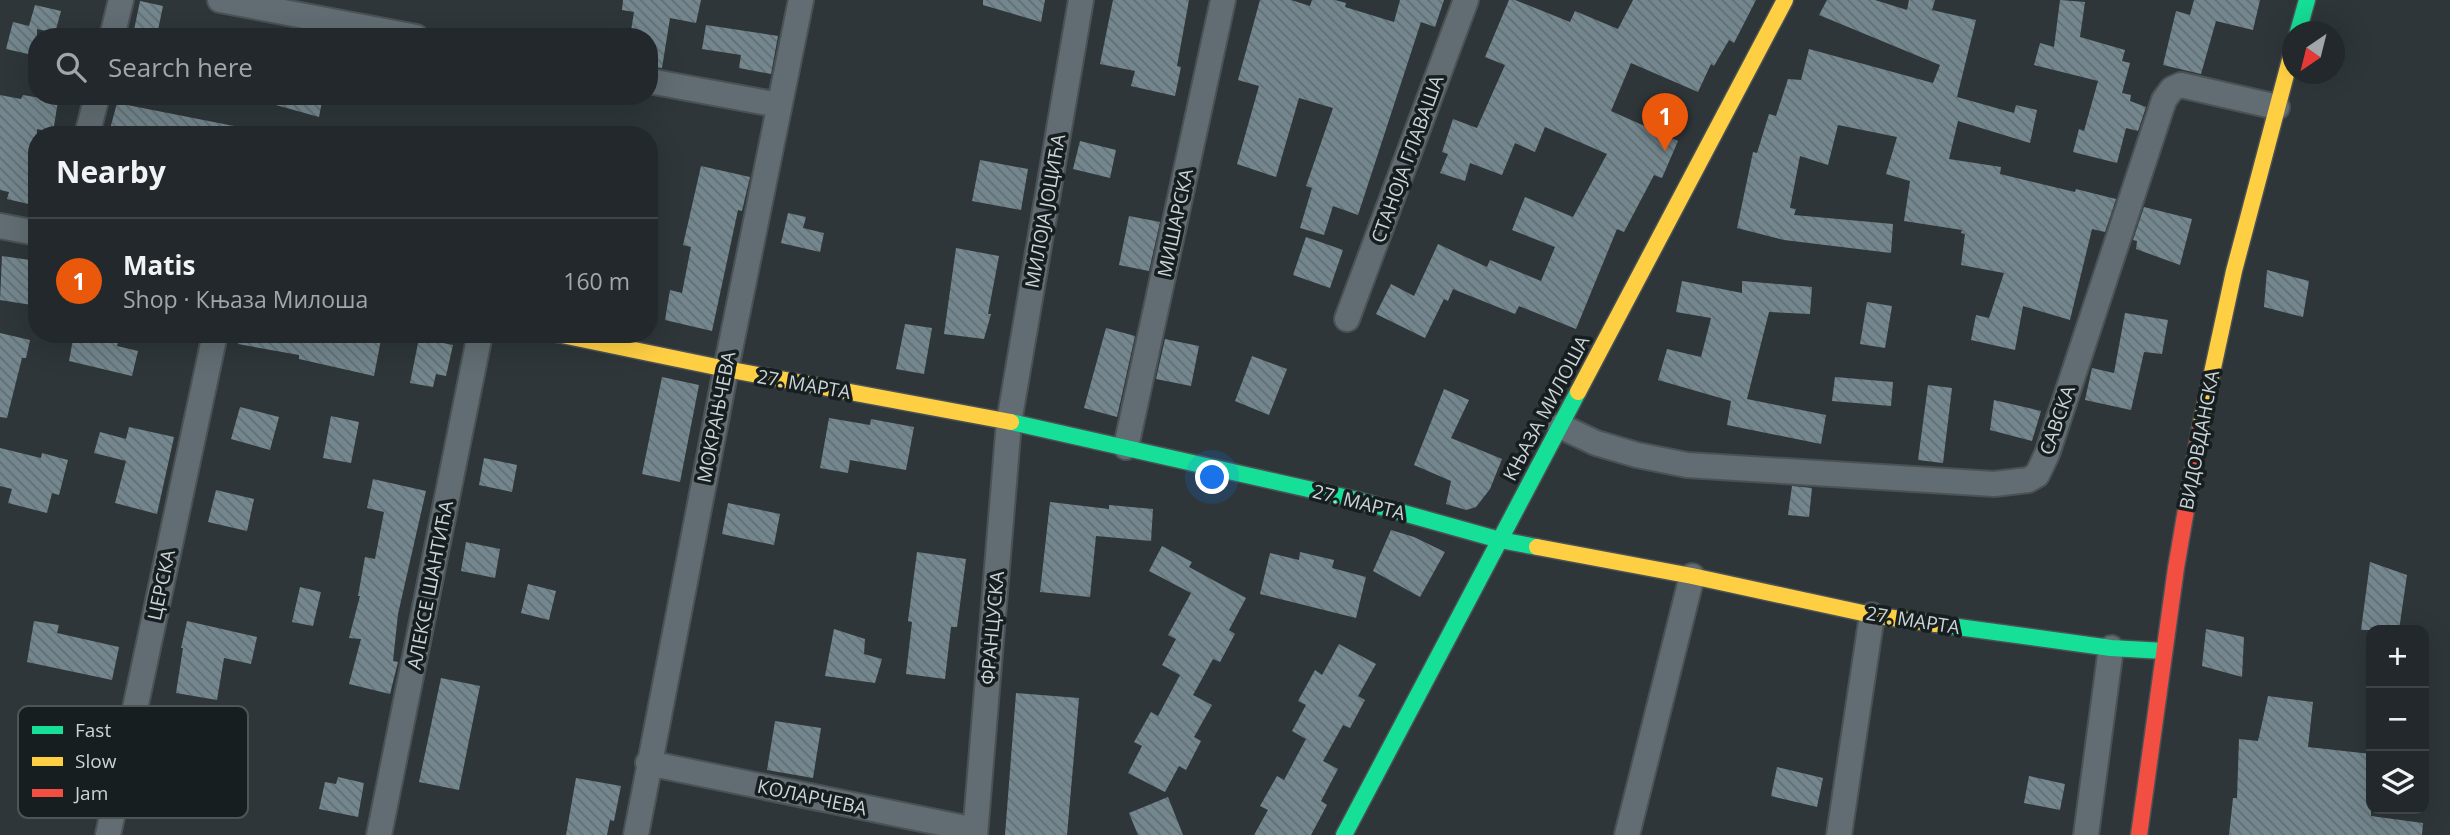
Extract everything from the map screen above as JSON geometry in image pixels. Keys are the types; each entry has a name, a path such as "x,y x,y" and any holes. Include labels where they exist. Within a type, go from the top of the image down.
{"main road":[{"name":"КЊАЗА МИЛОША","path":"1344,835 1785,0"},
{"path":"2301,21 2307,0"},
{"name":"ВИДОВДАНСКА","path":"2139,835 2179,546 2218,337 2283,84"},
{"name":"27. МАРТА","path":"600,343 1126,447 1357,500 1500,540 1692,576 1872,615 2110,648 2164,651"}],"street":[{"path":"114,28 121,0"},
{"path":"220,0 368,28"},
{"name":"МОКРАЊЧЕВА","path":"636,835 648,763 801,0"},
{"name":"МИЛОЈА ЈОЦИЋА","path":"1009,422 1080,0"},
{"name":"МИШАРСКА","path":"1126,447 1223,0"},
{"name":"СТАНОЈА ГЛАВАША","path":"1348,319 1466,0"},
{"path":"658,83 779,105"},
{"name":"САВСКА","path":"1560,426 1596,443 1687,465 1994,484 2028,480 2037,475 2047,454 2164,100 2172,89 2181,85 2277,107"},
{"path":"89,126 95,105"},
{"path":"0,226 28,231"},
{"name":"ЦЕРСКА","path":"136,706 213,343"},
{"name":"АЛЕКСЕ ШАНТИЋА","path":"379,835 478,343"},
{"name":"ФРАНЦУСКА","path":"975,833 1009,422"},
{"path":"1627,835 1692,576"},
{"path":"1839,835 1872,615"},
{"path":"2086,835 2110,648"},
{"name":"КОЛАРЧЕВА","path":"648,763 975,833"}],"building":[{"path":"623,0 701,0 696,23 670,18 662,68 658,67 658,28 631,28 634,12 622,10"},
{"path":"983,0 1045,0 1041,22 983,5"},
{"path":"1113,0 1189,0 1177,66 1181,67 1175,96 1131,86 1135,71 1100,64"},
{"path":"1260,0 1291,0 1310,6 1312,0 1335,0 1346,3 1345,7 1394,22 1400,0 1444,0 1435,27 1421,22 1358,215 1333,206 1324,235 1300,228 1312,188 1306,186 1333,108 1299,98 1276,177 1237,164 1259,86 1238,80"},
{"path":"1509,0 1570,22 1575,11 1618,29 1633,0 1756,0 1734,43 1729,40 1714,66 1711,64 1698,92 1631,63 1611,111 1678,141 1662,178 1654,175 1624,232 1617,229 1576,329 1519,306 1515,314 1453,289 1448,301 1444,299 1425,338 1376,314 1391,284 1414,296 1438,244 1487,267 1490,260 1541,281 1555,247 1512,230 1525,197 1573,217 1607,154 1545,127 1535,152 1515,143 1502,175 1470,163 1465,181 1440,173 1448,154 1442,152 1453,119 1477,128 1505,65 1485,57"},
{"path":"1827,0 1875,0 1907,10 1909,0 1935,0 1932,10 1976,20 1957,97 2014,113 2016,105 2037,110 2030,143 1958,121 1949,159 2001,167 2000,174 2116,199 2105,232 2092,229 2070,320 2023,306 2015,350 1971,340 1976,315 1989,318 2004,273 1961,265 1965,234 1961,233 1962,230 1904,221 1910,181 1886,174 1897,137 1838,125 1828,165 1800,156 1790,208 1796,209 1794,215 1893,224 1891,253 1784,240 1737,228 1753,152 1757,153 1769,114 1776,116 1788,79 1801,80 1809,49 1933,83 1940,65 1819,15"},
{"path":"2060,0 2085,2 2080,37 2125,50 2122,61 2130,63 2122,93 2131,95 2130,101 2146,107 2138,131 2126,128 2117,163 2073,152 2079,129 2084,131 2098,81 2034,65 2040,43 2054,47"},
{"path":"2194,0 2260,0 2253,30 2216,21 2201,74 2163,65 2176,11 2190,15"},
{"path":"140,1 163,6 158,28 134,28"},
{"path":"35,5 61,11 56,28 28,28 28,54 6,49 13,22 29,26"},
{"path":"706,25 778,36 771,74 739,68 741,55 702,49"},
{"path":"0,95 21,99 23,95 28,96 28,105 57,105 54,126 28,126 28,204 7,199 9,192 0,190"},
{"path":"116,105 127,105 234,126 111,126"},
{"path":"276,105 321,105 319,117"},
{"path":"1080,141 1116,150 1110,178 1073,169"},
{"path":"980,160 1028,169 1021,210 972,201"},
{"path":"701,166 750,177 742,211 738,210 712,331 665,320 670,290 682,293 691,247 683,245"},
{"path":"2144,207 2192,219 2180,265 2136,249 2137,241 2133,240"},
{"path":"788,213 806,217 803,228 824,233 820,252 781,243"},
{"path":"1129,216 1160,222 1149,271 1119,265"},
{"path":"1306,237 1343,250 1330,288 1293,275"},
{"path":"956,248 999,256 988,314 991,314 984,339 944,334"},
{"path":"2,256 28,260 28,304 0,300"},
{"path":"2267,270 2309,281 2303,317 2264,307"},
{"path":"1682,281 1742,293 1742,281 1812,287 1810,314 1769,312 1747,399 1826,415 1821,444 1727,425 1731,401 1658,380 1667,349 1701,357 1711,318 1676,312"},
{"path":"1867,302 1892,306 1885,348 1860,344"},
{"path":"2125,313 2168,320 2162,354 2144,352 2131,410 2085,400 2092,368 2114,373"},
{"path":"905,324 932,328 924,374 896,369"},
{"path":"1106,328 1135,336 1117,417 1084,408"},
{"path":"0,333 28,340 29,343 26,358 22,358 7,418 0,417"},
{"path":"1165,339 1199,346 1191,386 1156,379"},
{"path":"72,343 118,343 117,346 138,351 132,376 69,361"},
{"path":"380,343 374,376 299,359 299,355 238,344"},
{"path":"418,343 453,345 446,376 436,374 433,387 410,383"},
{"path":"1252,356 1287,369 1269,415 1235,401"},
{"path":"662,377 699,385 680,482 642,474"},
{"path":"1835,377 1893,382 1891,406 1832,401"},
{"path":"1928,385 1952,388 1943,463 1918,460"},
{"path":"1444,389 1469,400 1451,438 1502,459 1490,489 1476,507 1466,510 1446,504 1451,481 1414,465"},
{"path":"1994,400 2041,411 2032,441 1990,430"},
{"path":"240,407 279,417 270,450 231,439"},
{"path":"331,416 359,422 351,463 323,458"},
{"path":"829,418 870,425 871,419 914,427 906,470 850,460 848,473 820,468"},
{"path":"129,427 174,437 157,514 115,503 126,461 94,453 100,432 126,439"},
{"path":"0,448 41,458 42,453 68,460 59,495 52,493 47,513 8,503 12,489 0,486"},
{"path":"484,458 517,465 512,492 479,485"},
{"path":"373,479 426,491 398,614 393,661 398,662 390,694 349,684 361,639 349,638 360,596 365,557 375,559 384,512 367,508"},
{"path":"1792,486 1812,488 1809,517 1788,515"},
{"path":"216,490 254,499 247,531 208,522"},
{"path":"1050,502 1109,509 1109,505 1153,509 1151,541 1096,536 1090,597 1040,592"},
{"path":"728,503 780,514 774,545 722,534"},
{"path":"1391,530 1414,537 1445,552 1420,597 1373,571"},
{"path":"466,542 500,549 495,578 461,571"},
{"path":"1162,546 1192,562 1189,567 1246,598 1229,630 1235,634 1220,662 1213,659 1193,695 1212,705 1194,737 1201,741 1186,770 1179,766 1165,792 1128,773 1142,746 1134,742 1151,712 1158,716 1180,675 1162,665 1176,639 1168,635 1191,593 1149,571"},
{"path":"917,552 966,559 957,627 951,627 945,679 906,674 912,622 908,621"},
{"path":"1300,552 1334,560 1332,568 1366,577 1356,618 1260,594 1270,553 1299,560"},
{"path":"2370,562 2407,575 2400,625 2366,625 2366,630 2361,630"},
{"path":"528,584 556,591 549,620 521,613"},
{"path":"300,587 321,592 313,626 292,622"},
{"path":"34,621 59,625 57,633 119,647 112,680 27,662"},
{"path":"187,621 257,637 251,664 224,658 217,700 176,693"},
{"path":"834,629 865,639 864,654 882,659 875,683 825,676"},
{"path":"2206,629 2244,637 2242,677 2202,666"},
{"path":"1339,644 1376,664 1358,696 1365,700 1350,728 1343,725 1323,761 1338,769 1321,801 1327,805 1311,835 1254,835 1268,810 1260,806 1277,776 1284,780 1306,739 1292,731 1306,705 1298,701 1315,670 1322,675"},
{"path":"441,678 480,686 459,790 419,782"},
{"path":"1016,693 1079,698 1067,835 1005,835"},
{"path":"2268,696 2313,702 2308,747 2366,753 2366,814 2423,823 2422,835 2229,835 2233,798 2237,798 2239,739 2258,741"},
{"path":"775,721 821,728 813,778 767,770"},
{"path":"1777,767 1823,778 1817,807 1771,796"},
{"path":"2029,776 2065,784 2060,810 2024,803"},
{"path":"338,777 364,783 358,817 319,809 325,782 336,784"},
{"path":"576,778 621,786 614,821 610,820 607,835 566,835"},
{"path":"1168,797 1183,835 1138,835 1129,813"}],"traffic: fast":[{"path":"2301,21 2307,0"},
{"path":"1344,835 1578,392"},
{"path":"1011,422 1357,500 1500,540 1537,547"},
{"path":"1936,624 2111,648 2164,651"}],"traffic: slow":[{"path":"1578,392 1785,0"},
{"path":"2200,428 2234,271 2284,84"},
{"path":"600,343 1011,422"},
{"path":"1537,547 1692,576 1872,615 1936,624"}],"traffic: jam":[{"path":"2139,835 2176,568 2200,428"}],"place":[{"name":"Matis","path":"1665,151"}]}
